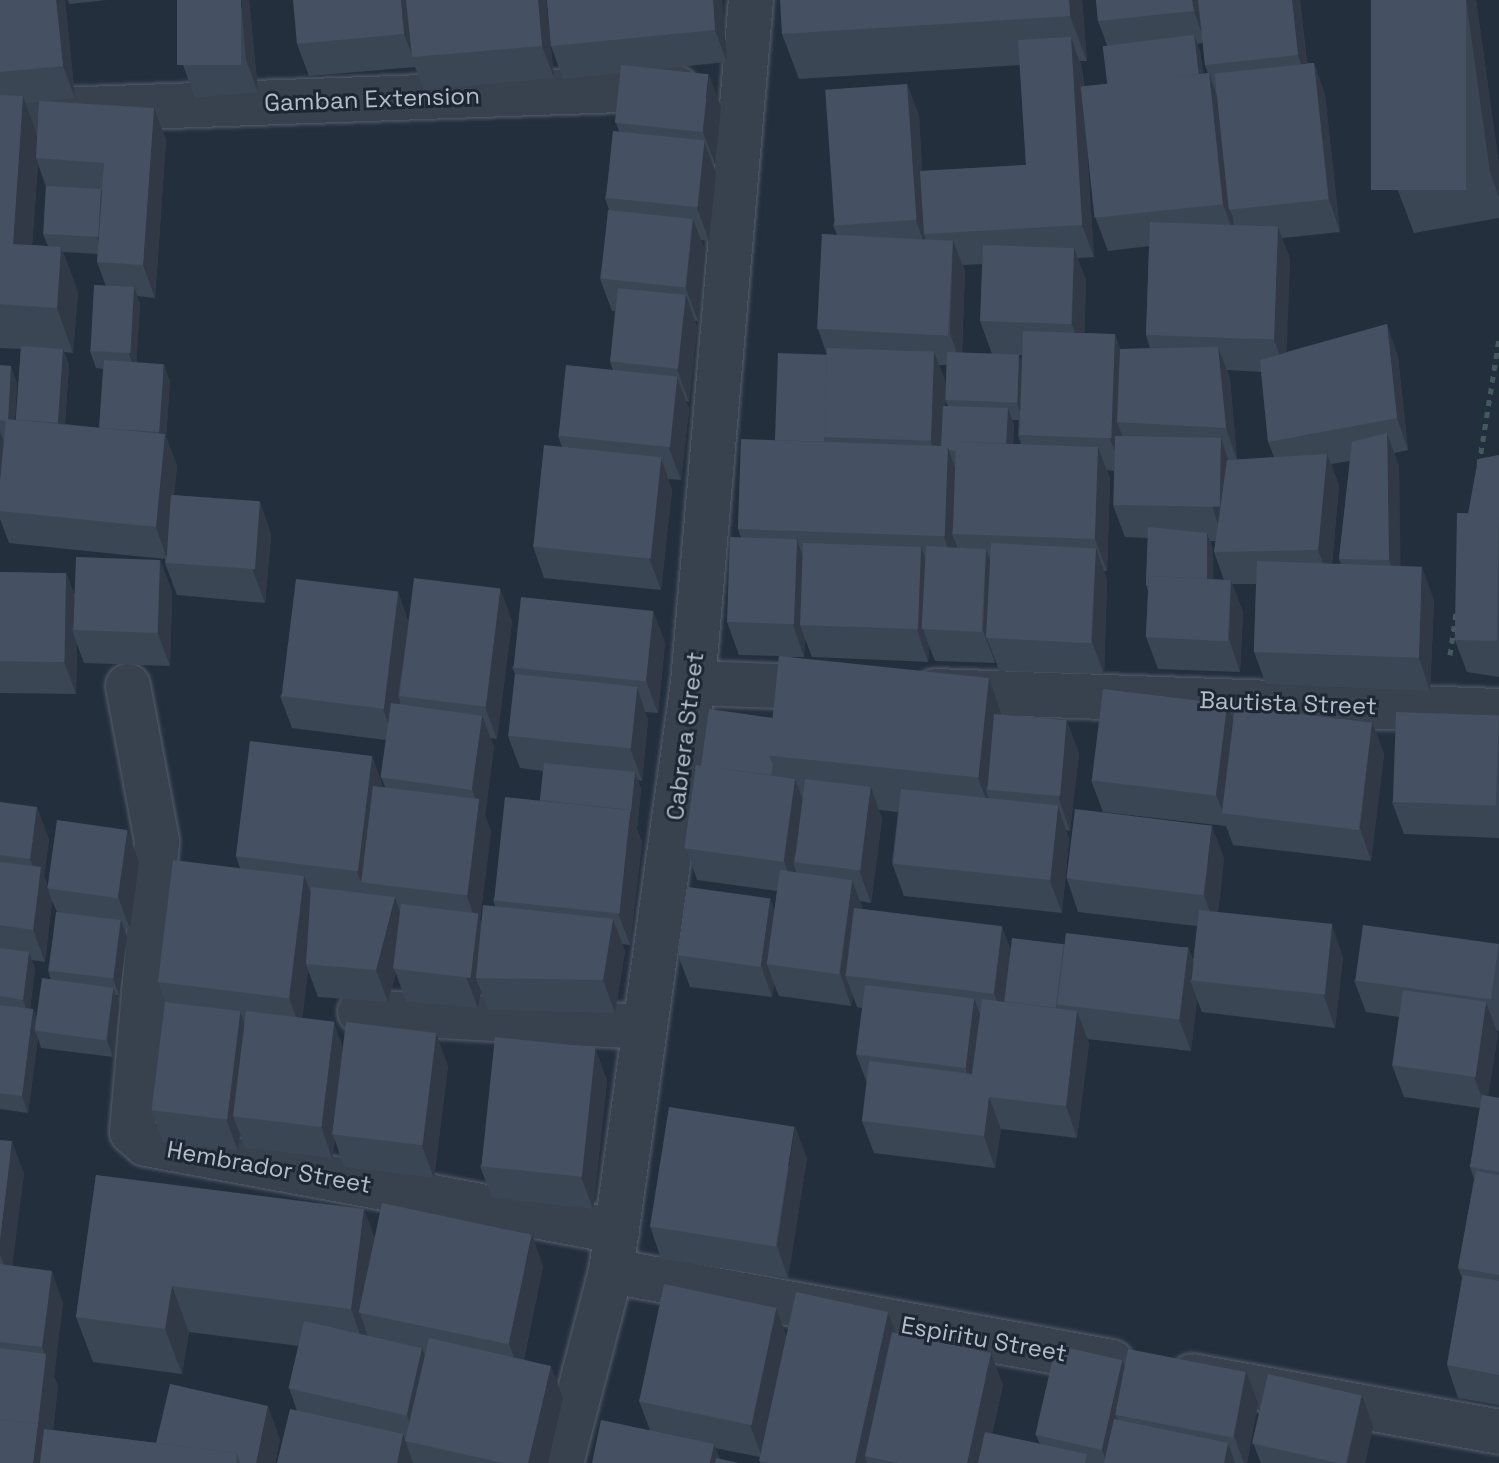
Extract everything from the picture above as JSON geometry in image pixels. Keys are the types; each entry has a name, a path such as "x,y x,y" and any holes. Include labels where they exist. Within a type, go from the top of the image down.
{"street":[{"name":"Cabrera Street","path":"561,1463 614,1251 693,683 751,0"},
{"name":"Gamban Extension","path":"0,112 743,86"},
{"name":"Bautista Street","path":"693,683 1499,711"},
{"name":"Hembrador Street","path":"128,686 157,841 132,1132 146,1144 614,1251"},
{"path":"360,1012 645,1027"},
{"name":"Espiritu Street","path":"614,1251 1499,1432"}],"path":[{"path":"1477,478 1499,339"},
{"path":"1441,709 1458,601"}],"building":[{"path":"0,0 56,0 63,66 0,72"},
{"path":"177,0 241,0 241,65 177,65"},
{"path":"293,0 401,0 404,34 297,44"},
{"path":"406,0 538,0 542,46 412,57"},
{"path":"547,0 713,0 715,30 551,46"},
{"path":"780,0 1069,0 1070,16 782,34"},
{"path":"1096,0 1192,0 1194,11 1098,21"},
{"path":"1198,0 1292,0 1298,55 1205,65"},
{"path":"1371,0 1466,0 1466,190 1371,190"},
{"path":"1194,35 1199,74 1107,85 1103,46"},
{"path":"1071,37 1082,225 924,234 920,171 1026,165 1018,40"},
{"path":"1314,63 1328,199 1229,210 1215,73"},
{"path":"621,65 709,74 702,132 615,123"},
{"path":"1209,73 1223,204 1095,218 1081,86"},
{"path":"907,84 916,220 835,225 825,90"},
{"path":"0,95 23,96 13,244 61,247 57,308 0,304"},
{"path":"39,101 154,108 143,265 97,262 104,163 36,158"},
{"path":"613,131 704,141 697,207 606,198"},
{"path":"46,186 101,189 98,237 43,234"},
{"path":"608,210 693,219 685,288 601,279"},
{"path":"1150,222 1278,226 1274,339 1146,335"},
{"path":"822,234 953,241 948,336 817,329"},
{"path":"983,245 1074,248 1071,324 980,321"},
{"path":"94,285 134,287 130,353 91,351"},
{"path":"618,288 686,295 678,369 610,362"},
{"path":"1387,324 1397,418 1268,442 1260,360"},
{"path":"1023,331 1115,334 1111,438 1019,435"},
{"path":"21,346 63,349 58,423 16,420"},
{"path":"1218,347 1226,428 1117,422 1120,349"},
{"path":"827,348 934,352 931,441 824,437"},
{"path":"947,352 1019,355 1017,402 945,400"},
{"path":"778,353 827,355 824,442 775,440"},
{"path":"104,360 164,364 159,432 99,428"},
{"path":"0,365 11,366 6,421 0,420"},
{"path":"566,365 677,377 670,447 559,436"},
{"path":"943,406 1008,408 1006,443 956,442 956,451 941,447"},
{"path":"6,419 165,434 156,527 0,511"},
{"path":"1387,433 1389,560 1339,559 1352,442"},
{"path":"1115,436 1221,438 1220,507 1114,505"},
{"path":"741,439 948,446 945,536 738,529"},
{"path":"956,442 1098,447 1095,539 953,534"},
{"path":"544,445 661,457 651,559 533,546"},
{"path":"1327,454 1318,550 1214,552 1227,460"},
{"path":"1499,455 1499,514 1468,514 1478,459"},
{"path":"171,495 260,501 255,569 166,563"},
{"path":"1457,513 1499,514 1497,641 1455,640"},
{"path":"1148,527 1207,533 1207,579 1149,576 1146,585"},
{"path":"730,537 797,539 794,624 727,622"},
{"path":"803,543 921,547 918,629 800,625"},
{"path":"991,543 1096,548 1091,643 986,638"},
{"path":"926,546 986,549 982,632 922,629"},
{"path":"76,557 160,560 157,633 73,630"},
{"path":"1257,561 1422,567 1419,658 1254,652"},
{"path":"0,572 66,573 64,662 0,661"},
{"path":"1149,576 1231,580 1228,641 1146,637"},
{"path":"414,578 500,589 486,707 399,696"},
{"path":"296,579 398,592 384,709 282,696"},
{"path":"521,597 653,611 646,682 514,668"},
{"path":"779,656 989,678 978,778 769,755"},
{"path":"515,674 637,687 631,749 509,736"},
{"path":"1103,689 1227,704 1216,796 1092,780"},
{"path":"391,703 482,716 472,790 381,777"},
{"path":"1235,706 1372,723 1359,830 1222,813"},
{"path":"709,709 773,718 769,755 773,765 771,775 701,766"},
{"path":"1396,712 1499,716 1496,806 1393,802"},
{"path":"994,714 1067,720 1060,796 987,790"},
{"path":"250,741 372,756 358,871 236,856"},
{"path":"544,763 635,772 631,812 540,800"},
{"path":"696,765 795,779 783,862 684,848"},
{"path":"805,779 871,787 860,870 795,862"},
{"path":"373,786 479,799 467,895 361,882"},
{"path":"901,789 1058,806 1050,880 893,864"},
{"path":"505,797 630,810 619,914 494,900"},
{"path":"0,802 37,807 30,859 0,855"},
{"path":"1075,809 1212,826 1203,895 1066,878"},
{"path":"57,820 127,830 118,898 47,888"},
{"path":"173,860 304,876 289,998 158,982"},
{"path":"0,862 41,867 33,930 0,925"},
{"path":"780,870 852,880 839,974 767,964"},
{"path":"311,887 395,897 376,970 306,964"},
{"path":"688,887 770,899 761,967 678,955"},
{"path":"401,904 478,914 470,978 393,969"},
{"path":"483,905 613,919 603,980 476,978"},
{"path":"854,908 1002,926 994,994 846,975"},
{"path":"1199,910 1332,924 1325,995 1192,981"},
{"path":"56,912 121,920 113,978 49,971"},
{"path":"1363,925 1499,944 1491,1000 1355,980"},
{"path":"1066,933 1188,948 1179,1019 1057,1004"},
{"path":"1012,938 1064,944 1056,1008 1004,1002"},
{"path":"0,948 29,952 23,1000 0,996"},
{"path":"42,978 113,988 106,1041 35,1030"},
{"path":"865,985 974,998 966,1068 856,1054"},
{"path":"1403,990 1486,1002 1476,1077 1392,1065"},
{"path":"982,999 1077,1011 1066,1106 989,1097 984,1136 862,1121 869,1061 972,1074"},
{"path":"165,1002 240,1011 227,1119 152,1110"},
{"path":"0,1005 33,1009 22,1096 0,1093"},
{"path":"246,1011 334,1022 321,1127 233,1116"},
{"path":"346,1022 436,1033 423,1145 332,1134"},
{"path":"495,1037 595,1048 582,1177 481,1166"},
{"path":"1482,1095 1499,1098 1499,1172 1470,1167"},
{"path":"669,1107 794,1127 776,1246 650,1227"},
{"path":"0,1140 12,1141 0,1239"},
{"path":"1476,1171 1499,1175 1499,1275 1458,1268"},
{"path":"96,1175 364,1209 351,1309 172,1286 165,1329 76,1317"},
{"path":"382,1203 532,1235 508,1344 359,1313"},
{"path":"0,1264 52,1271 42,1347 0,1342"},
{"path":"1463,1275 1499,1281 1499,1375 1447,1365"},
{"path":"664,1284 776,1308 752,1425 639,1401"},
{"path":"796,1292 888,1312 855,1463 759,1461"},
{"path":"304,1321 422,1348 406,1415 288,1388"},
{"path":"892,1332 991,1353 967,1463 898,1463 865,1456"},
{"path":"429,1338 551,1366 528,1463 503,1463 405,1441"},
{"path":"1056,1345 1122,1360 1102,1450 1035,1435"},
{"path":"0,1348 46,1354 38,1424 0,1419"},
{"path":"1128,1349 1246,1372 1233,1438 1115,1415"},
{"path":"1268,1374 1362,1396 1346,1463 1252,1443"},
{"path":"170,1384 268,1406 256,1463 240,1463 237,1453 156,1443"},
{"path":"290,1409 403,1434 397,1463 277,1463"},
{"path":"0,1419 38,1424 33,1463 0,1463"},
{"path":"1114,1419 1228,1443 1224,1463 1104,1463"},
{"path":"601,1420 714,1444 710,1463 592,1463"},
{"path":"44,1429 237,1453 236,1463 40,1463"},
{"path":"985,1432 1087,1454 1085,1463 978,1463"},
{"path":"716,1458 739,1463 715,1463"}]}
